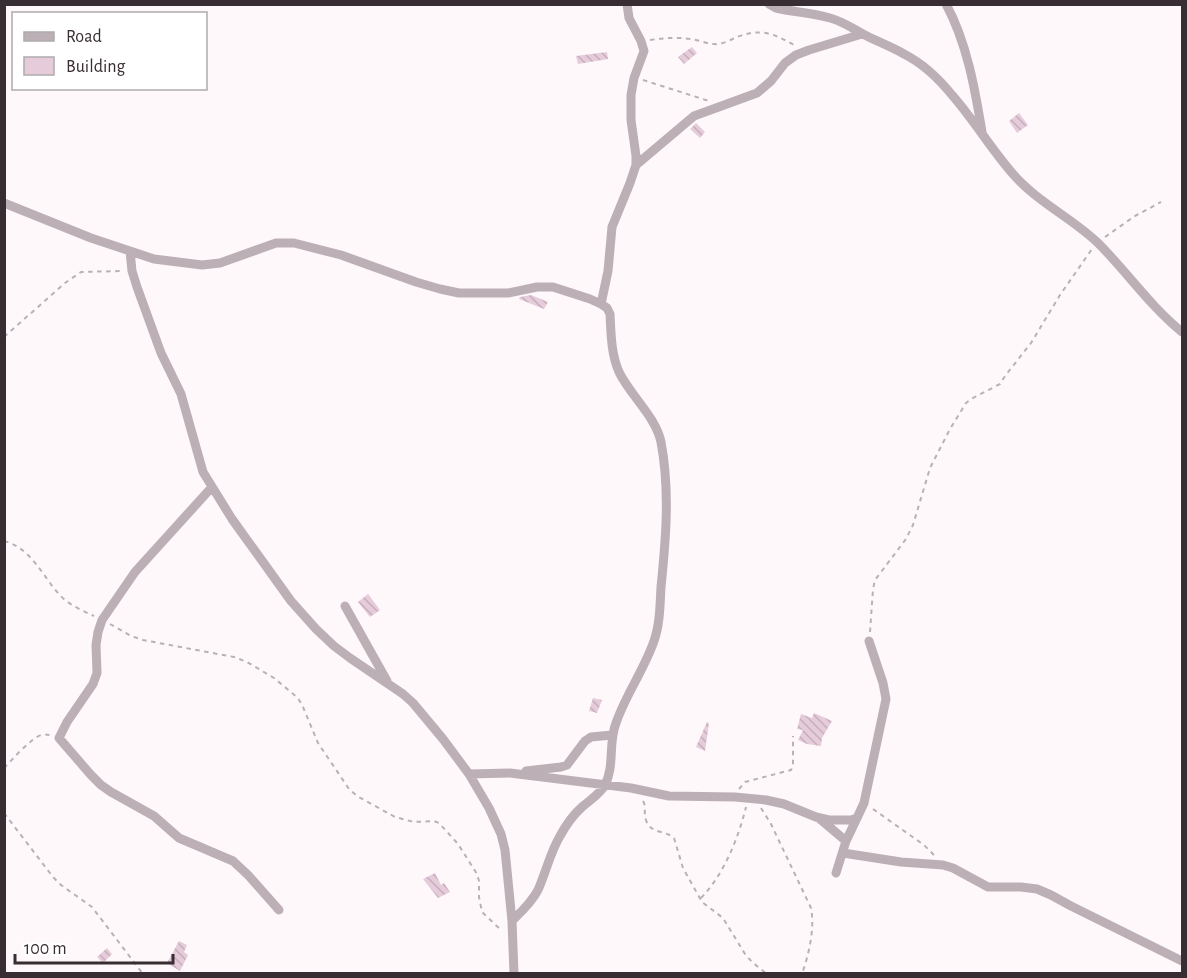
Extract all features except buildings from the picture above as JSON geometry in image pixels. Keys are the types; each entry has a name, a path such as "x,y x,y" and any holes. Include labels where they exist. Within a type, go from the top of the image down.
{"street":[{"path":"601,304 608,271 612,226 636,165 630,114 631,95 634,78 644,51 629,18 627,4"},
{"path":"769,4 776,8 830,17 840,21 906,55 928,71 953,95 1012,173 1097,243 1145,297 1182,332"},
{"path":"946,4 964,48 982,134"},
{"path":"636,165 694,116 757,93 771,81 785,63 796,55 862,34"},
{"path":"4,203 91,238 154,259 202,265 220,263 276,243 294,243 341,255 440,290 500,294 537,287 553,287 590,299 606,308 610,314 614,358 619,371 660,438 667,508 657,631 640,675 625,699 612,735 610,770 605,785 565,827 545,868 538,890 512,921"},
{"path":"130,251 137,288 161,352 181,394 197,455 212,487 257,556 291,601 316,629 334,646 413,703 469,774 496,822 503,843 512,921 514,974"},
{"path":"212,487 135,572 102,620 96,645 97,673 93,684 59,738 101,785 154,816 179,838 233,861 279,910"},
{"path":"345,606 390,685"},
{"path":"836,873 846,841 864,803 885,710 883,682 869,641"},
{"path":"469,774 510,773 561,767 567,765 585,741 591,737 612,735"},
{"path":"510,773 631,788 669,796 766,800 829,820 857,818"},
{"path":"816,817 829,825 846,841"},
{"path":"843,853 901,862 943,865 988,887 1021,887 1037,890 1182,961"}],"path":[{"path":"641,41 670,37 714,44 750,32 767,32 804,52"},
{"path":"634,78 720,106"},
{"path":"869,641 875,580 906,540 913,525 930,468 966,403 1000,384 1031,343 1090,250 1135,216 1161,202"},
{"path":"4,337 65,283 81,272 132,271"},
{"path":"4,542 24,551 59,595 69,603 131,636 234,657 274,678 298,698 318,743 349,789 395,817 414,822 439,823 458,844 477,874 482,912 512,941"},
{"path":"4,768 39,736 43,734 59,738"},
{"path":"735,797 745,782 791,770 793,736"},
{"path":"631,788 644,802 646,822 651,828 674,838 683,868 700,898 723,918 745,954 767,974"},
{"path":"700,898 711,887 722,870 751,799"},
{"path":"751,799 771,824 811,908 813,919 802,974"},
{"path":"864,803 924,844 943,865"},
{"path":"4,813 53,877 92,907 101,917 143,974"}]}
